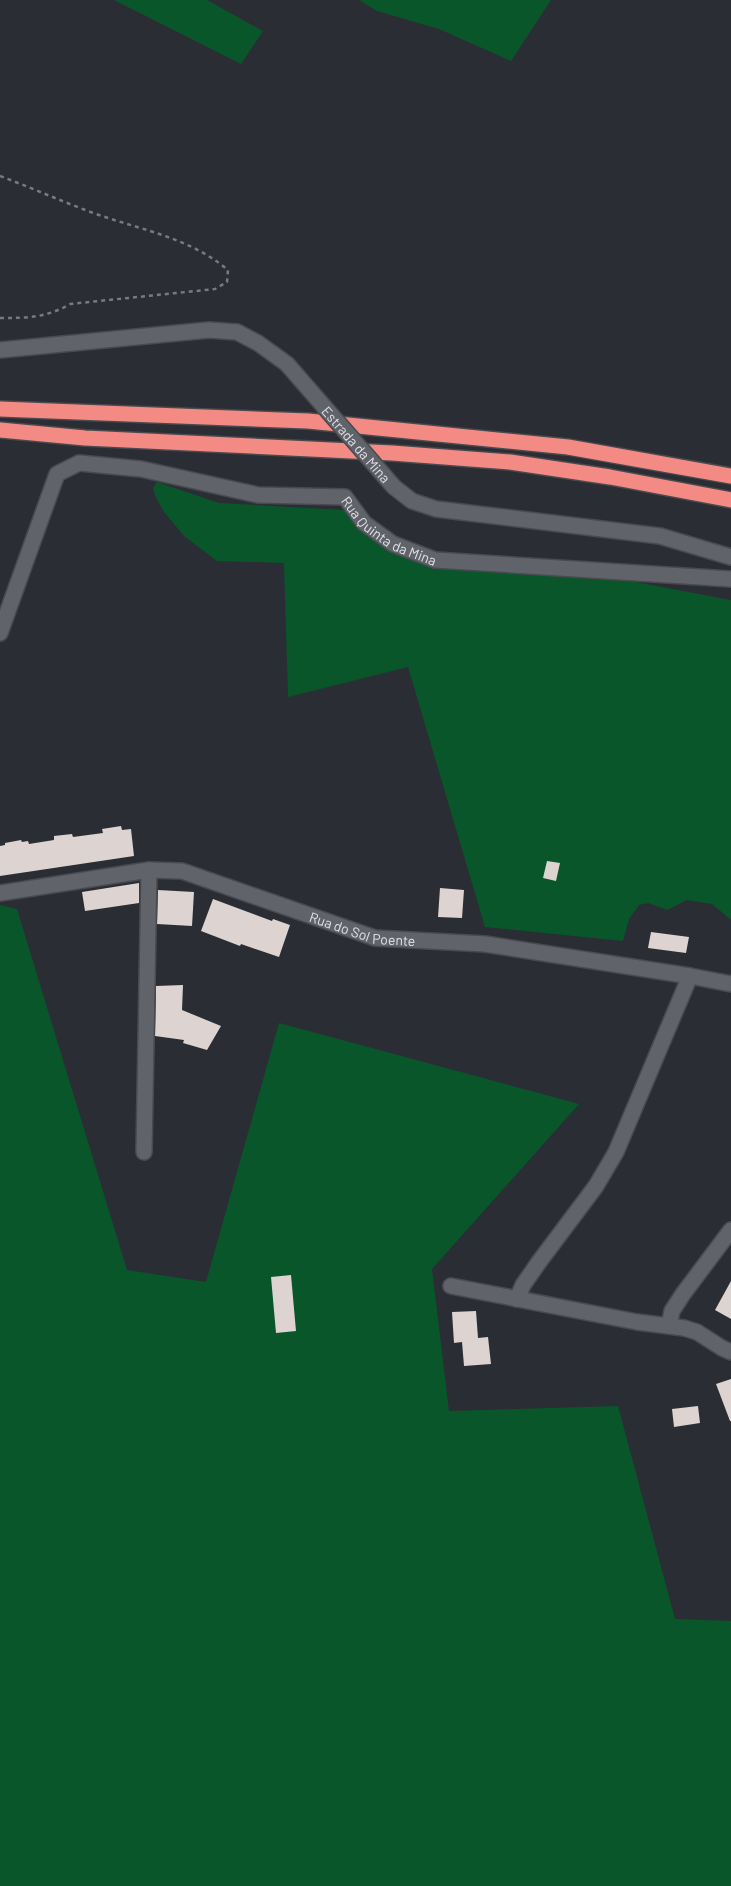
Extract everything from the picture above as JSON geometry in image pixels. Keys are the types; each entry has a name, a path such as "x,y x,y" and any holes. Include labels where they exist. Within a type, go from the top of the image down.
{"highway":[{"path":"0,409 308,421 568,447 731,476"},
{"path":"0,430 85,438 392,453 510,462 610,477 731,500"}],"street":[{"name":"Estrada da Mina","path":"0,350 209,330 237,332 258,343 287,364 394,487 412,501 436,509 660,536 731,557"},
{"name":"Rua Quinta da Mina","path":"0,633 57,474 79,463 141,469 258,495 345,497 364,523 393,544 435,560 731,579"},
{"name":"Rua do Sol Poente","path":"0,893 149,870 182,870 375,938 485,944 731,984"},
{"path":"144,1152 149,870"},
{"path":"517,1299 523,1285 596,1186 616,1152 690,976"},
{"path":"669,1326 672,1311 731,1230"},
{"path":"451,1286 637,1322 684,1328 697,1332 731,1352"}],"path":[{"path":"0,176 94,213 189,244 216,260 228,270 227,282 215,289 70,304 57,311 38,317 0,318"}],"green space":[{"path":"114,0 207,0 263,31 241,64"},
{"path":"359,0 551,0 511,61 439,29 377,11"},
{"path":"157,482 219,503 345,510 357,527 388,550 417,562 447,569 598,575 731,600 731,920 712,904 687,900 667,910 648,903 639,905 629,919 623,941 485,927 408,667 288,697 284,563 217,561 184,536 164,512 155,496 153,488"},
{"path":"0,905 17,909 127,1270 206,1282 279,1023 579,1104 432,1269 449,1411 618,1406 675,1619 731,1621 731,1886 0,1886"}],"building":[{"path":"121,826 122,830 131,829 134,856 0,876 0,846 5,845 5,843 21,840 22,842 28,841 29,844 54,840 54,836 72,834 73,837 103,833 102,829"},
{"path":"547,861 560,863 556,881 543,878"},
{"path":"139,883 139,903 85,911 82,892"},
{"path":"440,888 464,890 462,918 438,917"},
{"path":"158,890 194,892 192,926 157,924"},
{"path":"213,899 272,921 273,919 290,925 279,957 241,944 240,946 201,931"},
{"path":"651,932 689,937 686,953 648,948"},
{"path":"183,985 182,1010 221,1026 207,1050 183,1043 184,1040 155,1036 156,986"},
{"path":"291,1275 296,1331 276,1333 271,1277"},
{"path":"731,1281 731,1319 715,1310"},
{"path":"476,1311 478,1338 488,1337 491,1364 464,1366 462,1342 454,1343 452,1312"},
{"path":"731,1379 731,1421 730,1421 716,1384"},
{"path":"698,1406 700,1423 674,1427 672,1409"}]}
